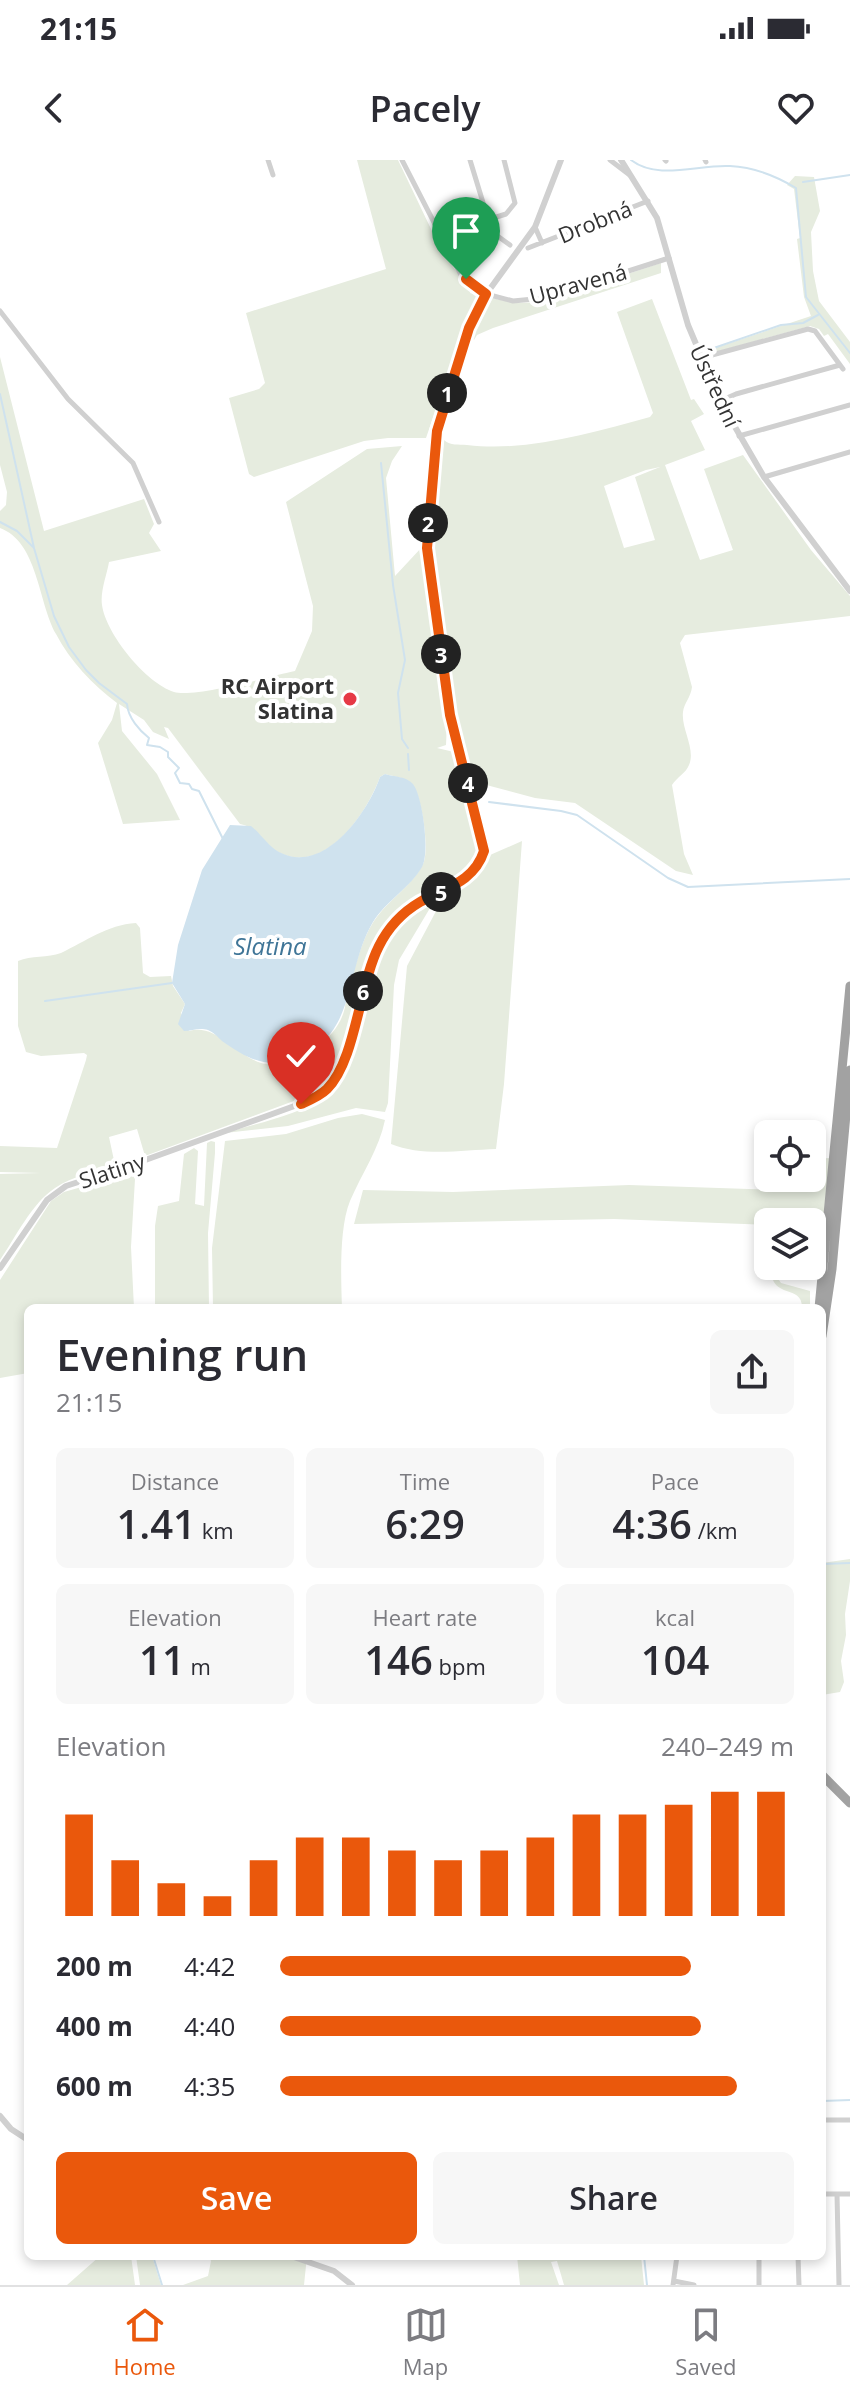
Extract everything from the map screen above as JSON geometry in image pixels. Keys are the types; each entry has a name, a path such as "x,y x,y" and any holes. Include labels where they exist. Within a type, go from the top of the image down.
{"highway":[{"path":"819,1304 850,986"},
{"path":"826,1309 850,1070"},
{"path":"826,1779 850,1803"},
{"path":"826,1787 850,1811"}],"street":[{"path":"268,160 273,175"},
{"path":"402,160 461,275 486,294 535,227 561,160"},
{"path":"470,160 487,220 497,238 510,245"},
{"path":"487,220 506,214 515,203 504,160"},
{"path":"610,160 632,177"},
{"name":"Ústřední","path":"621,160 649,201 665,238 677,295 720,401 764,477 850,591"},
{"name":"Drobná","path":"528,248 649,201"},
{"name":"Drobná","path":"535,227 542,243"},
{"name":"Upravená","path":"486,294 513,301 544,298 669,258"},
{"name":"Slatiny","path":"0,1268 56,1191 311,1100 327,1089 341,1067 372,961 383,938 398,919 419,902 465,880 482,858 483,839 450,715 427,548 437,431 469,328 486,294"},
{"path":"0,311 68,399 133,463 159,522"},
{"path":"701,358 808,329 815,331 842,367 736,394 720,401"},
{"path":"739,436 850,405"},
{"path":"764,477 850,452"},
{"path":"0,2116 24,2137"},
{"path":"826,2120 850,2120"},
{"path":"826,2194 850,2194"},
{"path":"837,2194 839,2285"},
{"path":"302,2260 334,2271 352,2285"},
{"path":"677,2260 674,2283 694,2285"},
{"path":"759,2260 759,2285"},
{"path":"798,2260 799,2285"}],"shaded area":[{"path":"357,160 398,160 442,252 470,293 479,295 469,312 426,438 364,441 254,477 249,474 229,398 259,389 265,383 246,313 386,269"},
{"path":"795,176 814,177 820,211 811,232 813,271 819,301 850,342 850,364 828,334 824,336 819,329 810,326 708,354 706,351 811,316 804,297 794,189 787,185"},
{"path":"661,263 661,273 493,328 477,335 474,340 471,338 481,312 492,298 515,303 543,302"},
{"path":"652,299 691,400 694,399 704,414 691,421 705,450 665,465 700,560 733,550 704,469 743,455 811,550 850,596 850,616 685,635 680,643 692,687 683,712 691,759 688,768 672,785 684,854 693,875 676,871 575,803 535,798 475,782 451,699 432,552 444,440 455,444 513,446 582,435 650,417 653,413 617,312","holes":["660,467 635,477 655,540 624,548 604,486"]},
{"path":"0,357 44,531 144,499 154,524 149,533 161,551 109,562 102,605 111,630 129,656 152,679 174,692 198,692 295,671 312,631 313,606 286,502 367,449 402,446 386,478 395,576 422,547 440,697 447,723 446,745 437,748 454,752 479,840 478,853 467,872 413,902 386,928 366,967 340,1053 318,1092 145,1156 137,1129 109,1137 115,1165 69,1180 46,1195 31,1212 0,1260 0,1174 41,1173 0,1172 0,1146 57,1148 87,1055 41,1056 26,1052 18,1026 18,961 61,953 106,930 136,923 140,928 143,973 150,977 171,976 173,986 185,1004 181,1013 189,1031 199,1030 217,1036 261,1063 292,1059 315,1048 340,1021 369,929 418,872 426,848 422,812 413,785 385,774 380,777 355,823 328,848 297,858 280,853 253,829 240,824 168,728 164,727 169,739 153,732 144,720 119,704 122,731 157,774 180,820 123,824 98,743 112,720 117,703 68,654 50,621 30,559 13,535 0,528 0,511 6,505 7,492 0,465"},
{"path":"522,841 504,1084 496,1149 429,1152 391,1144 407,966 444,896 465,885 490,855"},
{"path":"436,898 399,960 394,985 385,1112 356,1108 288,1126 225,1133 302,1109 330,1092 345,1065 378,959 400,924"},
{"path":"362,1114 385,1120 379,1141 346,1212 342,1304 213,1304 212,1248 225,1141 286,1134"},
{"path":"215,1142 208,1233 209,1304 155,1304 158,1206 179,1201 184,1154 194,1148 198,1151 195,1204 204,1206 207,1143"},
{"path":"826,1158 830,1158 825,1208 754,1208 754,1224 614,1219 354,1224 363,1190 453,1192 629,1185 754,1189 754,1192 826,1192"},
{"path":"127,1174 133,1175 131,1247 134,1304 24,1304 24,1374 0,1378 0,1280 51,1201 64,1192"},
{"path":"773,1280 779,1280 810,1291 810,1304 802,1304 797,1296"},
{"path":"850,1559 846,1635 841,1661 844,1682 840,1692 826,1694 826,1562"},
{"path":"95,2260 132,2260 135,2285 67,2285"},
{"path":"137,2260 153,2260 161,2285 140,2285"},
{"path":"307,2260 304,2285 183,2285 208,2276 211,2261"},
{"path":"517,2260 641,2260 644,2285 564,2285 557,2261 551,2262 559,2285 520,2285"}],"water":[{"name":"Slatina","path":"385,774 407,779 417,791 424,825 424,860 417,875 373,922 357,960 347,1000 330,1035 295,1059 275,1063 248,1057 208,1030 184,1031 178,1024 185,1004 172,983 178,945 202,870 230,825 251,826 279,852 296,857 312,855 342,837 365,807 380,777"}],"waterway":[{"path":"631,160 654,170 666,171 718,166 747,168 796,188 806,297 850,353"},
{"path":"803,182 850,175"},
{"path":"705,351 781,325 803,323 818,315"},
{"path":"0,394 34,548 54,616 69,647 99,683 127,704 132,719 149,738 147,745 168,752 168,757 179,768 175,773 180,783 189,784 199,791 223,839"},
{"path":"381,463 393,585 405,660 398,693 402,739 408,748"},
{"path":"0,522 17,531 34,548"},
{"path":"408,754 409,770"},
{"path":"489,802 577,815 668,878 688,887 850,879"},
{"path":"45,1001 172,983"},
{"path":"826,1564 850,1563"},
{"path":"826,2101 850,2100"},
{"path":"154,2260 162,2285"},
{"path":"644,2260 647,2285"}],"place":[{"name":"RC Airport Slatina","path":"350,699"}],"route":[{"path":"301,1104 327,1089 337,1076 372,961 383,938 398,919 419,902 465,880 479,864 484,851 450,715 427,559 437,431 442,408 469,328 486,294 466,279"}]}
